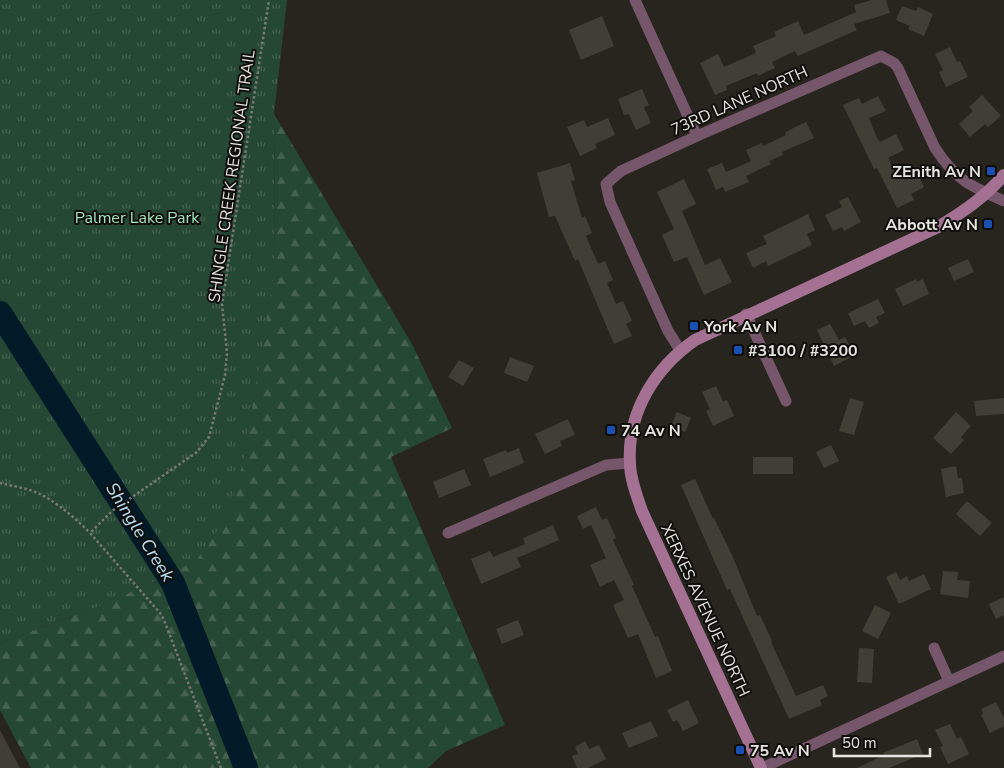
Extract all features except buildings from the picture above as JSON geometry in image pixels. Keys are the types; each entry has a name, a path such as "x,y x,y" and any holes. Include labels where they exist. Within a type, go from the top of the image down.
{"street":[{"path":"635,0 698,136"},
{"name":"73RD LANE NORTH","path":"680,350 668,331 610,202 606,184 620,171 881,56 898,68 935,148 943,160 965,183 986,193"},
{"name":"XERXES AVENUE NORTH","path":"762,768 642,511 636,493 630,463 632,433 644,397 660,370 680,350 708,332 938,226 968,209 1004,175"},
{"path":"986,193 1004,201"},
{"path":"746,314 786,400"},
{"path":"448,532 606,465 630,463"},
{"path":"934,648 949,681"},
{"path":"762,768 1004,656"}],"path":[{"name":"SHINGLE CREEK REGIONAL TRAIL","path":"90,533 112,511 197,452 209,437 227,365 222,304 269,0"},
{"path":"0,483 37,492 65,510 90,533 160,613 221,768"}],"green space":[{"name":"Palmer Lake Park","path":"0,0 287,0 274,114 275,266 245,454 229,514 196,561 108,603 0,643"},
{"path":"274,114 412,344 452,428 391,457 505,725 446,751 428,768 31,768 0,710 0,643 108,603 275,266"}],"waterway":[{"name":"Shingle Creek","path":"0,313 173,583 246,768"}],"place":[{"name":"ZEnith Av N","path":"991,171"},
{"name":"Abbott Av N","path":"988,224"},
{"name":"York Av N","path":"694,326"},
{"name":"#3100 / #3200","path":"738,350"},
{"name":"74 Av N","path":"611,430"},
{"name":"75 Av N","path":"740,750"}]}
